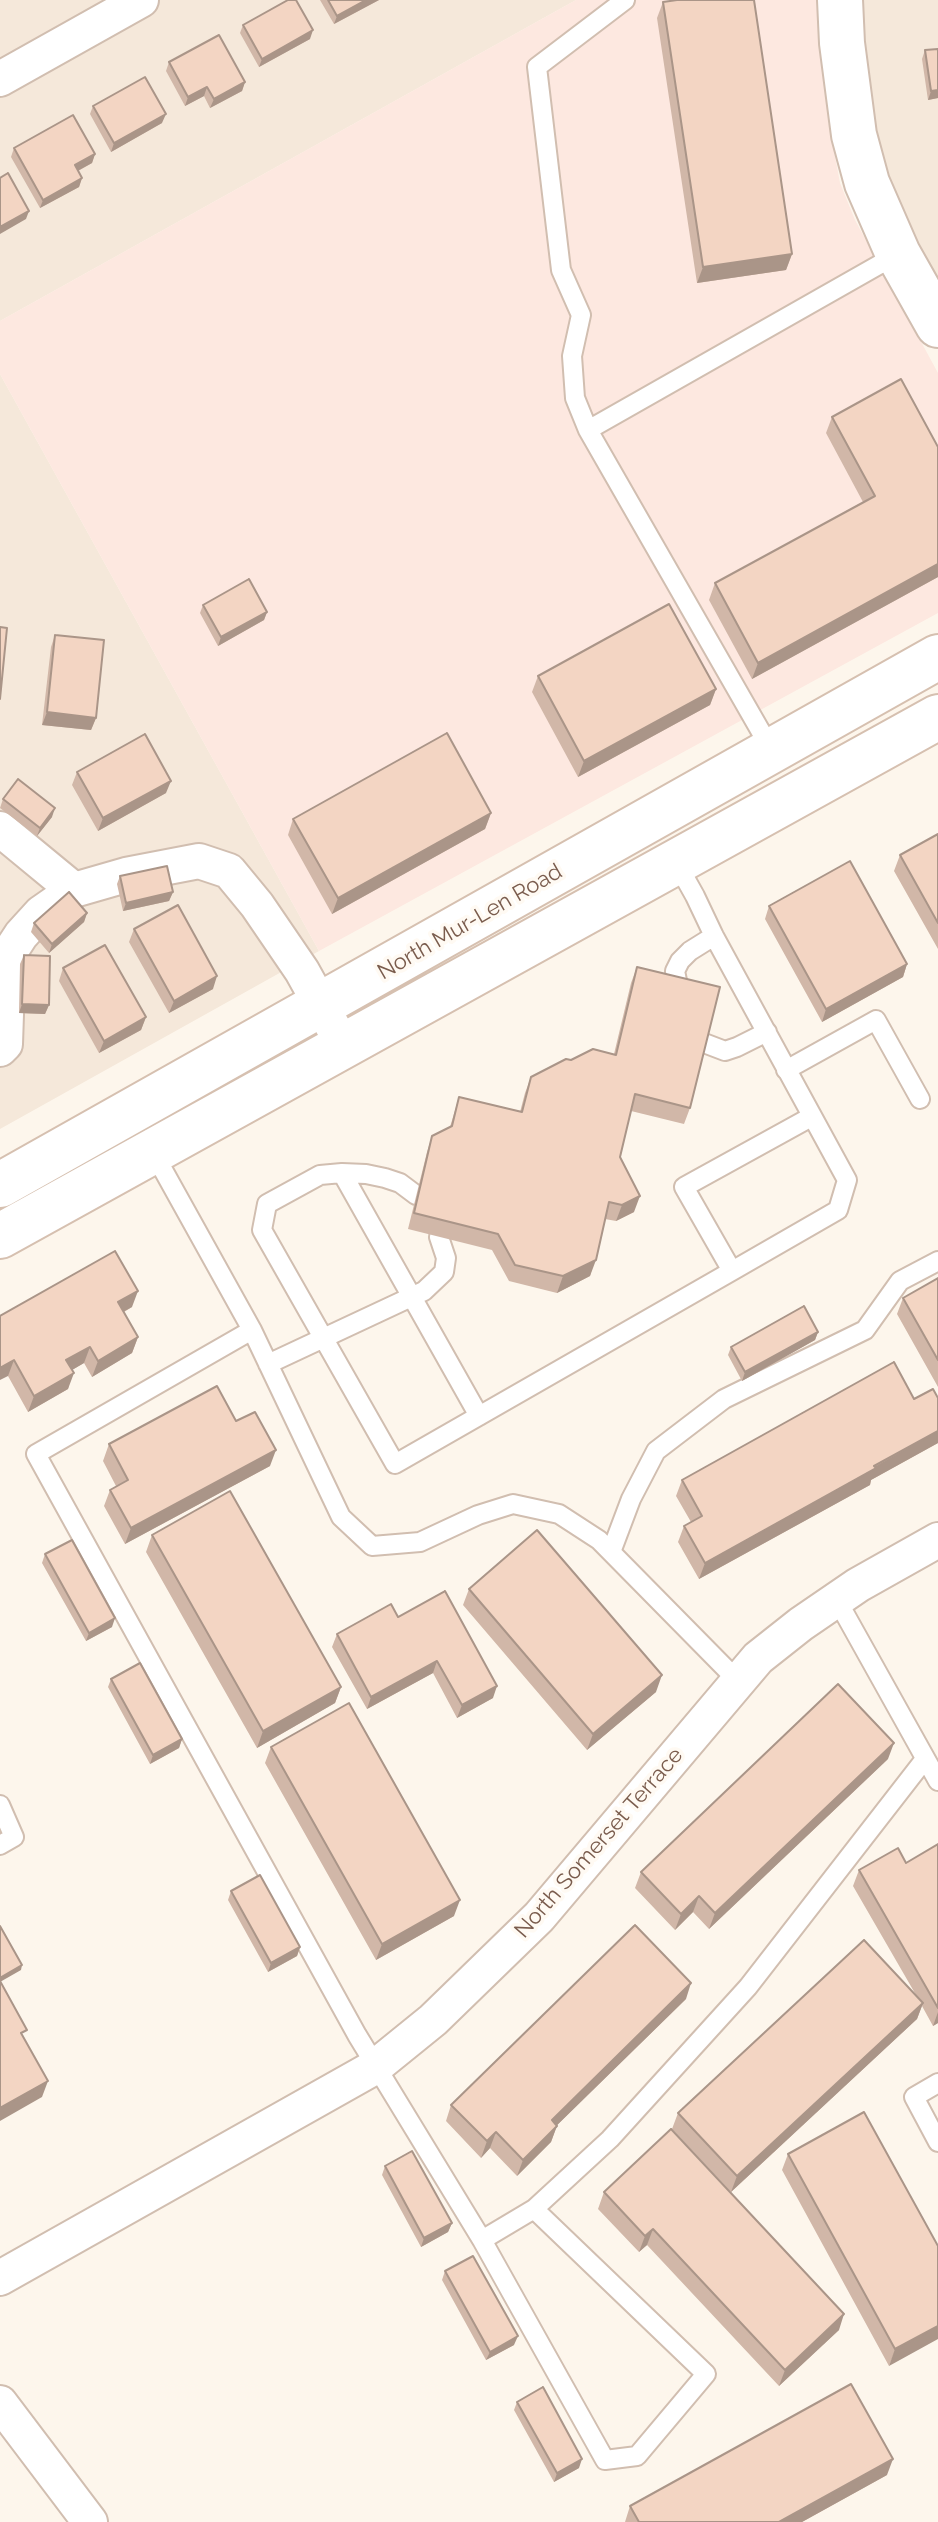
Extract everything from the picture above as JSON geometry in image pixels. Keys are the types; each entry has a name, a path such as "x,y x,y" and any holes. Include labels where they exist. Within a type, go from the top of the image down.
{"main road":[{"path":"840,0 842,43 854,135 867,183 898,254 938,325"},
{"name":"North Mur-Len Road","path":"0,1236 141,1132 321,1006 938,657"},
{"name":"North Mur-Len Road","path":"0,1185 141,1132 343,1045 938,717"}],"street":[{"path":"0,79 141,0"},
{"path":"0,829 74,890"},
{"path":"0,1049 5,1044 8,955 41,913 74,890 126,875 199,861 229,871 257,905 302,971 343,1045"},
{"name":"North Somerset Terrace","path":"0,2278 375,2067 433,2020 539,1917 758,1658 837,1600 938,1540"},
{"path":"0,2403 90,2522"}],"lane":[{"path":"625,0 537,67 561,270 581,315 572,356 575,398 588,430 772,751"},
{"path":"588,430 898,254"},
{"path":"416,1195 400,1183 366,1174 320,1175 267,1204 262,1230 395,1464 838,1210 847,1180 676,862"},
{"path":"680,995 675,971 680,961 714,936"},
{"path":"786,1070 876,1020 920,1099"},
{"path":"704,1043 725,1051 767,1032"},
{"path":"732,1271 684,1187 811,1117"},
{"path":"141,1132 252,1330 341,1517 372,1546 420,1542 478,1515 513,1504 559,1514 599,1540 737,1680"},
{"path":"342,1173 479,1416"},
{"path":"268,1364 411,1297 435,1282 444,1272 446,1258 439,1237"},
{"path":"611,1552 631,1499 656,1451 724,1399 865,1330 900,1281 938,1261"},
{"path":"252,1330 36,1454 375,2067 482,2240 605,2460 637,2456 706,2374 534,2209"},
{"path":"837,1600 938,1781"},
{"path":"482,2240 534,2209 610,2139 741,1996 925,1759"},
{"path":"0,1805 14,1837 0,1845"},
{"path":"938,2083 914,2097 938,2142"}],"shaded area":[{"path":"0,0 576,0 0,321"},
{"path":"576,0 817,0 829,124 840,183 855,220 938,373 938,613 319,951 0,374 0,321"},
{"path":"859,0 938,0 938,288 915,247 874,145"},
{"path":"0,374 319,951 0,1129"}],"building":[{"path":"288,0 296,0 313,30 262,59 243,25"},
{"path":"328,0 366,0 337,16"},
{"path":"754,0 792,254 703,267 663,2"},
{"path":"219,35 245,82 214,99 207,87 188,97 169,62"},
{"path":"938,49 938,90 931,91 925,50"},
{"path":"145,77 166,114 114,143 93,106"},
{"path":"73,115 95,154 75,165 82,178 43,200 14,148"},
{"path":"8,173 29,211 0,227 0,178"},
{"path":"901,379 938,447 938,564 758,663 715,583 875,496 832,417"},
{"path":"249,579 267,612 221,637 203,605"},
{"path":"669,604 716,689 584,761 538,676"},
{"path":"0,627 7,628 0,699"},
{"path":"55,635 104,640 96,718 47,712"},
{"path":"447,733 491,813 338,898 293,819"},
{"path":"145,734 171,781 103,818 77,772"},
{"path":"18,779 55,808 40,828 3,799"},
{"path":"938,834 938,923 900,855"},
{"path":"850,861 907,964 826,1009 769,906"},
{"path":"167,866 173,892 126,903 120,876"},
{"path":"69,892 87,913 52,944 34,923"},
{"path":"178,905 217,976 174,1001 134,929"},
{"path":"105,945 146,1017 104,1041 63,968"},
{"path":"24,955 50,956 49,1005 22,1004"},
{"path":"637,967 720,987 690,1108 635,1094 620,1157 640,1196 622,1205 609,1202 596,1260 563,1276 515,1265 498,1234 414,1213 432,1136 452,1126 459,1097 522,1112 531,1077 593,1049 616,1055"},
{"path":"115,1251 138,1291 118,1302 138,1337 98,1361 90,1347 66,1360 74,1373 34,1396 14,1360 0,1368 0,1316"},
{"path":"938,1278 938,1360 903,1298"},
{"path":"804,1306 818,1332 745,1372 731,1347"},
{"path":"894,1362 914,1399 933,1389 938,1398 938,1431 705,1563 684,1526 702,1516 682,1480"},
{"path":"217,1386 236,1421 255,1412 276,1450 131,1528 110,1490 128,1480 109,1444"},
{"path":"230,1491 341,1687 263,1731 152,1535"},
{"path":"537,1530 662,1675 593,1734 469,1589"},
{"path":"72,1540 115,1618 89,1633 45,1554"},
{"path":"445,1591 497,1686 462,1705 437,1661 371,1697 337,1634 391,1604 398,1617"},
{"path":"140,1663 182,1739 153,1755 111,1679"},
{"path":"838,1684 894,1743 715,1913 699,1896 681,1914 641,1872"},
{"path":"349,1703 460,1900 382,1944 271,1747"},
{"path":"938,1844 938,2008 859,1870 898,1848 906,1863"},
{"path":"260,1875 300,1947 271,1963 231,1891"},
{"path":"635,1925 691,1983 552,2120 557,2126 523,2160 496,2132 487,2141 451,2105"},
{"path":"0,1926 22,1965 0,1978"},
{"path":"864,1940 923,2003 737,2176 678,2113"},
{"path":"0,1981 27,2030 21,2033 48,2081 0,2108"},
{"path":"864,2112 938,2246 938,2326 895,2349 788,2154"},
{"path":"671,2129 844,2314 785,2370 653,2229 645,2236 604,2192"},
{"path":"412,2151 452,2223 424,2238 385,2166"},
{"path":"473,2256 518,2336 490,2352 445,2271"},
{"path":"851,2384 893,2459 779,2522 639,2522 630,2506"},
{"path":"543,2387 582,2459 557,2473 517,2402"}]}
